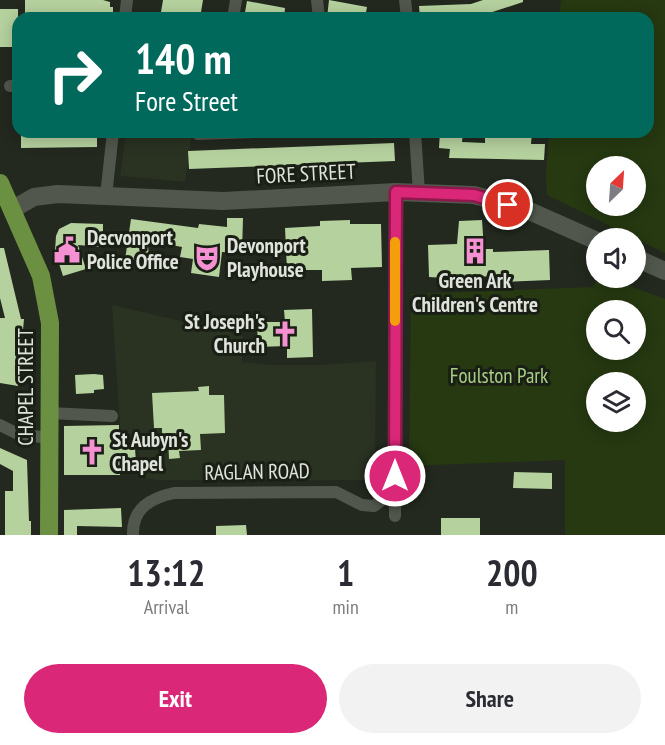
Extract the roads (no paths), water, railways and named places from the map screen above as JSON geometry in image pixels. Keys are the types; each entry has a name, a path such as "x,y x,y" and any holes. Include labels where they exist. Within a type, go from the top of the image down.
{"main road":[{"name":"CHAPEL STREET","path":"5,198 41,276 50,323 52,348 49,413 49,535"}],"street":[{"path":"106,196 112,138"},
{"path":"415,138 418,193"},
{"path":"395,516 396,192"},
{"name":"FORE STREET","path":"5,198 58,194 223,201 396,192 474,195 525,209 586,236"},
{"path":"646,262 665,271"},
{"path":"49,413 112,416"},
{"path":"0,425 18,434 49,438"},
{"name":"RAGLAN ROAD","path":"133,535 136,514 146,503 158,496 174,493 336,492 362,505 374,506 395,486"}],"place":[{"name":"Decvonport Police Office","path":"67,250"},
{"name":"Green Ark Children's Centre","path":"475,251"},
{"name":"Devonport Playhouse","path":"207,258"},
{"name":"St Joseph's Church","path":"285,334"},
{"name":"St Aubyn's Chapel","path":"92,452"}],"park label":[{"name":"Foulston Park","path":"499,376"}]}
